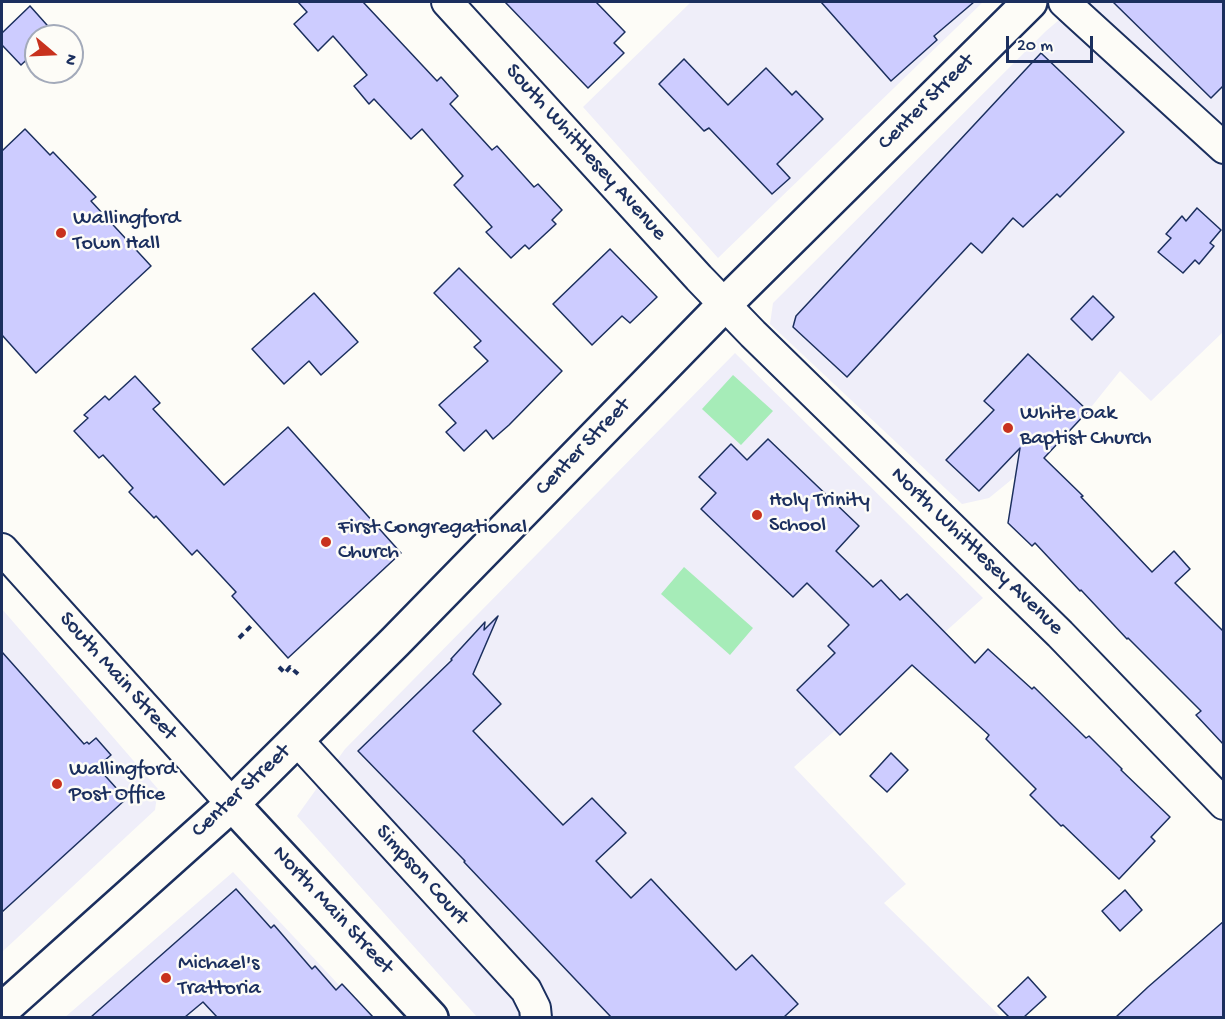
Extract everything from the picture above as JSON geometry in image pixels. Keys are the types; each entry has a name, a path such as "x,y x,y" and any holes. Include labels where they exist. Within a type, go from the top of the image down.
{"main road":[{"name":"Center Street","path":"2,1010 232,804 395,642 725,304 1030,2"},
{"name":"North Main Street","path":"232,804 431,1017"}],"street":[{"name":"South Whittlesey Avenue","path":"447,2 725,304"},
{"path":"1064,2 1224,148"},
{"name":"North Whittlesey Avenue","path":"725,304 1060,634 1224,804"},
{"name":"South Main Street","path":"2,549 232,804"},
{"name":"Simpson Court","path":"297,740 526,990 535,1008 536,1017"}],"path":[{"path":"239,638 251,626"},
{"path":"279,667 285,673 290,667 298,675"}],"shaded area":[{"path":"691,2 983,2 718,258 583,107"},
{"path":"1080,2 1223,2 1223,332 1151,401 1120,371 1065,436 989,498 962,504 770,324 773,303 1046,31"},
{"path":"735,353 983,598 794,767 906,884 884,903 1001,1017 477,1017 297,816 345,749"},
{"path":"2,609 158,789 155,810 2,952"},
{"path":"233,872 369,1017 64,1018"}],"green space":[{"path":"733,375 773,411 741,445 702,409"},
{"path":"684,567 753,628 730,655 661,594"}],"building":[{"path":"298,2 363,2 437,81 441,77 458,96 450,104 492,150 497,146 534,187 538,184 562,210 552,220 556,224 529,249 525,245 511,258 486,232 492,227 454,185 463,176 422,129 411,139 374,99 369,104 354,86 367,75 333,36 318,51 294,24 307,12"},
{"path":"505,2 596,2 625,32 614,43 624,53 588,88"},
{"path":"821,2 974,2 934,36 937,40 891,81"},
{"path":"1113,2 1224,2 1224,85 1211,98"},
{"path":"30,6 46,24 24,24 24,62 21,65 2,45 2,33"},
{"path":"1041,53 1124,132 1060,197 1057,194 1023,227 1013,218 982,253 971,243 847,377 793,327 796,316"},
{"path":"684,59 728,105 766,68 792,95 796,91 823,119 777,164 790,178 772,194 709,128 704,131 659,84"},
{"name":"Wallingford Town Hall","path":"25,129 50,155 53,152 96,197 91,201 151,266 36,373 2,335 2,151"},
{"path":"1197,208 1221,230 1210,243 1214,246 1199,264 1195,260 1183,273 1158,252 1171,238 1166,234 1182,216 1186,221"},
{"path":"610,249 657,297 630,323 622,316 592,345 553,304"},
{"path":"459,268 562,371 493,439 486,430 464,451 446,432 456,423 439,405 488,361 474,347 481,341 434,293"},
{"path":"314,293 358,342 321,375 309,361 284,384 252,349"},
{"path":"1093,296 1114,317 1092,340 1071,319"},
{"path":"1028,354 1088,411 1044,458 1083,496 1081,497 1152,572 1174,551 1190,569 1175,583 1224,632 1224,745 1196,715 1201,711 1127,639 1035,543 1032,546 1008,523 1020,448 979,491 946,460 994,410 984,401"},
{"name":"First Congregational Church","path":"135,376 160,403 153,409 224,485 288,427 401,553 288,658 232,596 236,592 197,550 192,555 156,516 154,518 129,492 133,488 103,455 99,458 74,431 88,418 84,415 105,396 109,400"},
{"path":"768,439 859,526 836,551 873,587 881,580 900,600 907,594 975,663 988,649 1032,689 1034,687 1086,738 1089,736 1170,817 1151,837 1155,841 1119,879 1030,795 1036,789 986,739 989,735 912,665 840,735 797,690 835,653 828,646 849,625 807,583 793,597 701,509 716,493 699,477 731,444 747,460"},
{"path":"498,616 473,674 501,704 473,731 563,825 592,798 626,833 596,861 631,898 651,879 736,970 752,955 798,1004 784,1017 611,1017 358,751 452,660 485,622 484,630"},
{"name":"Wallingford Post Office","path":"2,652 84,744 87,742 89,744 96,738 111,755 104,761 106,763 100,770 126,799 2,912"},
{"path":"891,753 908,770 887,792 870,776"},
{"path":"236,889 271,928 274,925 312,969 315,966 336,990 342,984 373,1017 217,1017 203,1002 185,1017 91,1017"},
{"path":"1125,890 1142,910 1120,931 1102,911"},
{"path":"1224,921 1224,1017 1116,1017 1148,987"},
{"path":"1028,977 1046,997 1024,1017 1009,1017 998,1006"}],"place":[{"name":"Wallingford Town Hall","path":"61,233"},
{"name":"White Oak Baptist Church","path":"1008,428"},
{"name":"Holy Trinity School","path":"757,515"},
{"name":"First Congregational Church","path":"326,542"},
{"name":"Wallingford Post Office","path":"57,784"},
{"name":"Michael's Trattoria","path":"166,978"}]}
